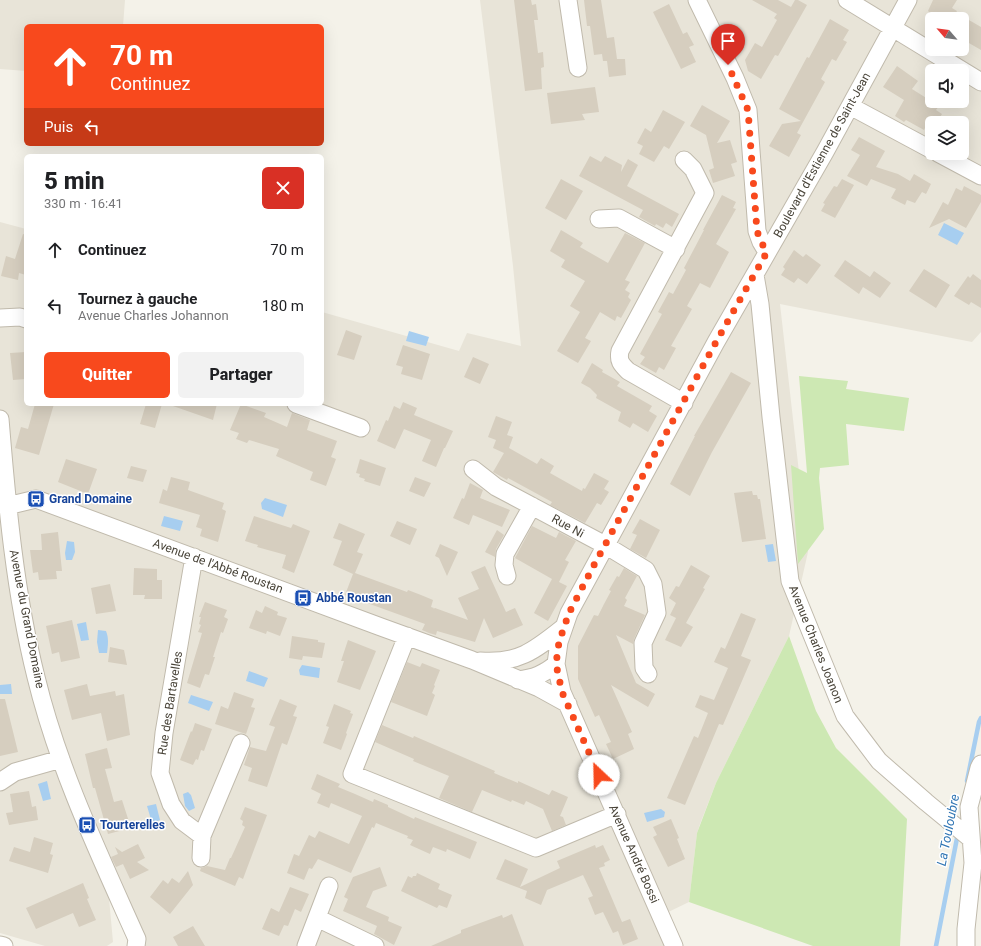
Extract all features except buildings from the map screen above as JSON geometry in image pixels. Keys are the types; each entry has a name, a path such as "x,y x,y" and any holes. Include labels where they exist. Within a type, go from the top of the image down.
{"street":[{"path":"568,0 578,68"},
{"path":"697,0 735,78 748,110 757,231 767,252"},
{"path":"847,0 981,82"},
{"name":"Boulevard d'Estienne de Saint-Jean","path":"564,627 569,613 716,342 825,152 908,0"},
{"path":"850,106 925,146"},
{"path":"684,160 693,169 705,193 620,351 619,358 621,364 628,371 684,403"},
{"path":"951,160 981,176"},
{"path":"599,219 619,218 676,249"},
{"name":"Avenue Charles Joanon","path":"755,276 760,304 771,417 790,581 845,716 879,761 971,839"},
{"path":"0,318 20,317 24,318"},
{"path":"301,406 361,428"},
{"name":"Avenue du Grand Domaine","path":"0,419 7,506 23,613 36,677 62,759 87,825 136,939 136,946"},
{"name":"Rue Ni","path":"473,469 496,487 646,570 653,584 657,614 643,643 644,668 648,674"},
{"name":"Avenue de l'Abbé Roustan","path":"7,506 36,499 472,660 557,697 568,704"},
{"path":"507,576 504,565 505,554 532,506"},
{"name":"Rue des Bartavelles","path":"194,557 164,734 160,773 171,804 182,821 202,836"},
{"name":"Avenue de l'Abbé Roustan","path":"472,660 493,662 514,659 529,653 564,627"},
{"name":"Avenue André Bossi","path":"564,627 559,642 556,664 562,692 674,946"},
{"path":"407,636 352,774 536,848 617,814"},
{"path":"518,680 536,677 547,672 556,664 545,658 529,653"},
{"path":"201,858 202,836 241,743"},
{"path":"0,782 14,772 62,759"},
{"path":"966,946 966,929 973,863 969,808 981,764"},
{"path":"306,946 329,886"},
{"path":"317,918 374,946"},
{"path":"0,945 4,946"}],"shaded area":[{"path":"0,0 125,0 123,24 24,24 24,71 0,69"},
{"path":"480,0 981,0 981,332 972,342 780,304 808,552 789,636 716,783 700,824 697,833 689,902 658,917 671,946 141,946 109,898 113,942 107,946 45,946 0,933 0,222 24,228 24,406 324,406 324,313 459,351 467,333 521,346 513,266"}],"green space":[{"path":"799,376 848,381 846,389 909,398 904,431 846,424 849,465 820,468 819,478 824,529 798,564 791,465 807,473"},
{"path":"789,636 816,711 836,748 907,819 900,946 813,946 689,902 697,833 716,783"}],"water":[{"path":"944,223 964,233 957,245 938,235"},
{"path":"409,331 429,337 426,346 406,341"},
{"path":"265,498 287,505 283,517 262,509 261,503"},
{"path":"164,516 183,521 180,531 161,526"},
{"path":"67,541 74,542 75,552 72,560 66,560 65,553"},
{"path":"773,544 776,561 768,562 765,545"},
{"path":"86,622 89,640 81,641 77,624"},
{"path":"98,630 106,631 108,639 107,653 99,653 97,642"},
{"path":"302,665 320,668 319,678 300,675 299,670"},
{"path":"249,671 268,678 264,687 246,681"},
{"path":"11,684 12,694 0,694 0,685"},
{"path":"191,695 213,702 209,711 188,703"},
{"path":"47,781 51,799 43,801 38,784"},
{"path":"188,792 191,795 195,808 189,811 185,806 183,794"},
{"path":"156,804 160,820 152,823 147,806"},
{"path":"661,809 665,812 664,817 647,822 644,813"}],"waterway":[{"name":"La Touloubre","path":"967,781 981,718"},
{"name":"La Touloubre","path":"936,946 958,833"}],"place":[{"name":"Grand Domaine","path":"36,499"},
{"name":"Abbé Roustan","path":"303,598"},
{"name":"Tourterelles","path":"87,825"}],"route":[{"path":"599,775 562,692 556,664 559,642 569,613 594,565 767,252 757,231 748,110 728,65"}]}
